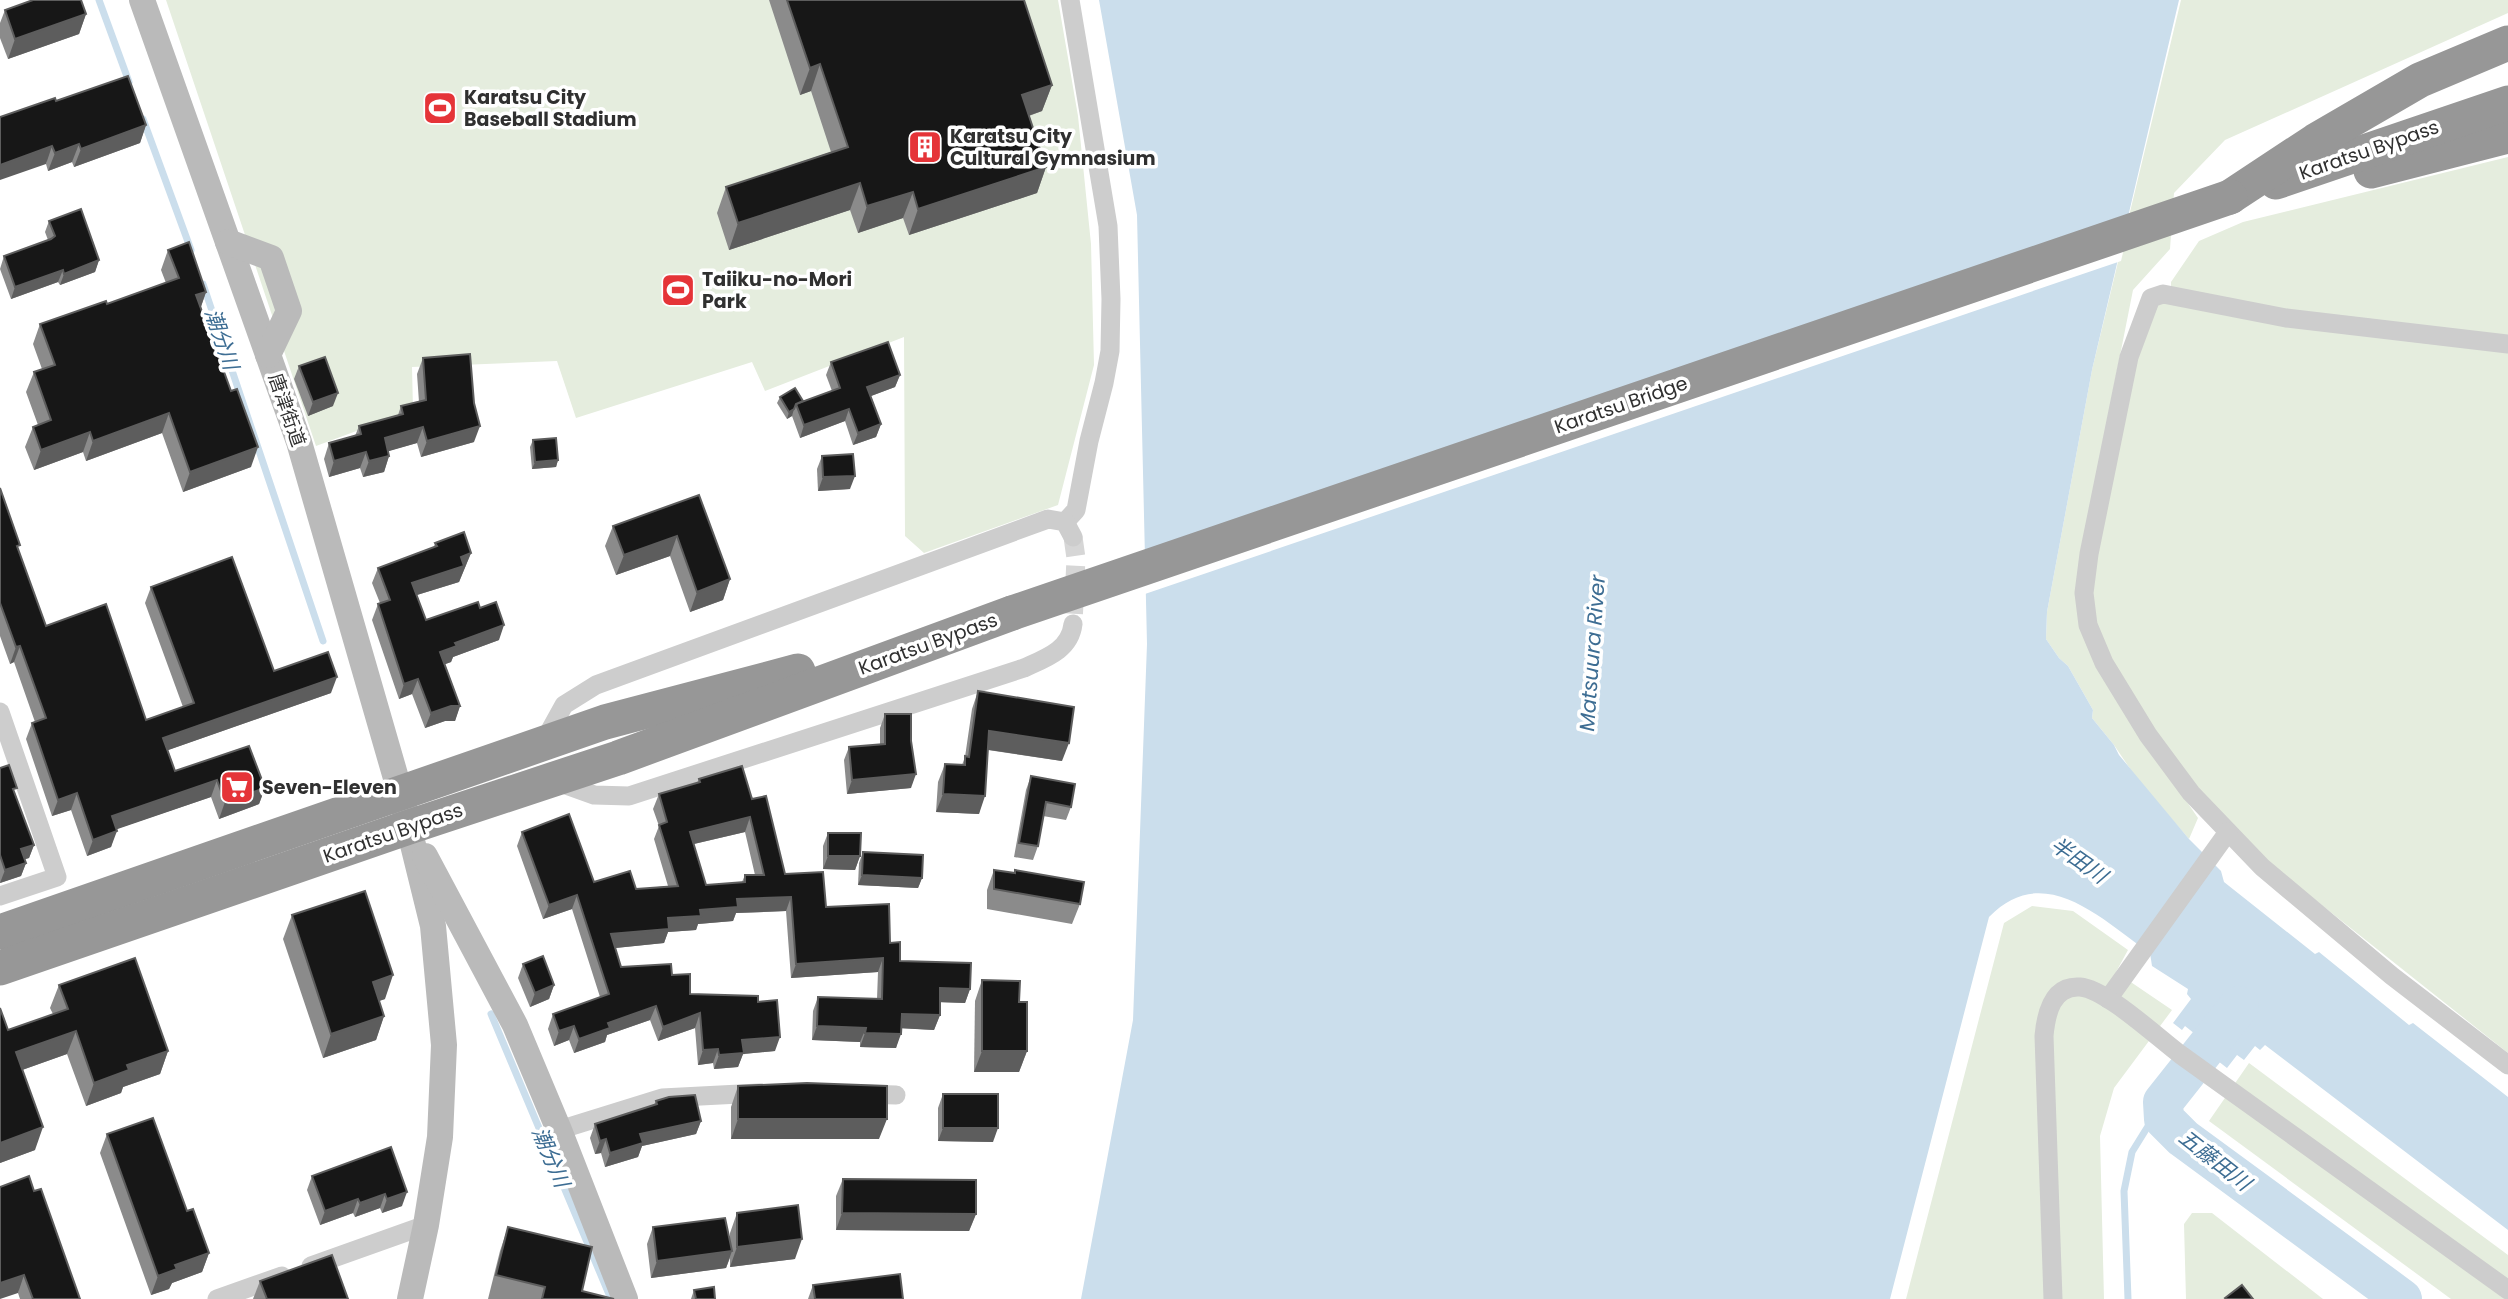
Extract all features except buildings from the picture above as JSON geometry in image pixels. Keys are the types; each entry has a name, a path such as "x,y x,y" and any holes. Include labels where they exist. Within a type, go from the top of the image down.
{"highway":[{"path":"2230,197 2315,141 2420,80 2508,43"},
{"name":"Karatsu Bypass","path":"2230,197 2508,103"},
{"path":"2230,197 2385,168 2508,136"},
{"name":"Karatsu Bridge","path":"1012,613 2230,197"},
{"name":"Karatsu Bypass","path":"0,932 606,722 1012,613"},
{"name":"Karatsu Bypass","path":"0,968 409,827 631,754 1012,613"}],"street":[{"name":"唐津街道","path":"142,0 299,442 409,827"},
{"path":"543,744 564,705 596,685 1048,519 1069,529 1076,510 1089,440 1104,383 1110,351 1111,312 1108,226 1070,0"},
{"path":"228,242 271,258 289,311 268,355"},
{"path":"2508,344 2286,318 2163,294 2151,298 2129,357 2089,554 2084,593 2088,625 2104,663 2148,735 2191,793 2262,867 2392,976 2508,1065"},
{"path":"552,780 594,794 629,796 1024,668 1065,646 1072,633 1073,624"},
{"path":"0,712 8,759 57,877 0,896"},
{"path":"409,827 481,958 514,1025 559,1130 625,1299"},
{"path":"409,827 433,926 444,1045 440,1137 426,1225 410,1299"},
{"path":"2109,999 2228,832"},
{"path":"2053,1299 2045,1074 2046,1016 2058,994 2069,988 2081,987 2109,999 2169,1047 2508,1290"},
{"path":"559,1130 663,1098 781,1092"},
{"path":"845,1093 896,1095"},
{"path":"217,1299 426,1225"}],"green space":[{"name":"Taiiku-no-Mori Park","path":"166,0 1058,0 1078,116 1091,244 1094,365 1058,505 924,553 905,536 904,337 765,391 752,362 576,418 557,361 412,367 413,410 316,446"},
{"path":"2181,0 2508,0 2508,13 2225,140 2174,193 2170,249 2133,290 2080,557 2119,703 2198,818 2189,839 2137,779 2092,718 2093,710 2068,666 2046,639 2047,612 2092,370"},
{"path":"2508,157 2508,1053 2266,861 2193,783 2129,696 2093,618 2090,594 2136,356 2153,304 2171,296 2171,282 2199,241 2243,222"},
{"path":"2032,906 2073,911 2128,950 2116,972 2172,1010 2114,1088 2100,1136 2104,1299 1906,1299 2004,923"},
{"path":"2249,1063 2508,1255 2508,1299 2451,1299 2209,1121"},
{"path":"2192,1213 2212,1213 2323,1299 2186,1299 2184,1224"}],"water":[{"path":"1099,0 2179,0 2092,370 2047,612 2046,639 2068,666 2093,710 2092,718 2119,755 2189,839 2221,871 2224,882 2315,954 2319,952 2409,1025 2413,1023 2508,1097 2508,1230 2265,1045 2260,1050 2255,1046 2244,1060 2237,1055 2227,1068 2191,1040 2195,1034 2185,1026 2182,1030 2173,1023 2191,999 2187,994 2188,989 2152,966 2150,953 2112,925 2072,901 2051,894 2030,894 2010,901 1989,917 1890,1299 1081,1299 1133,1020 1147,644 1137,215"}],"pier":[{"path":"2132,215 2121,261 1142,595 1141,553"}],"waterway":[{"name":"潮分川","path":"99,0 129,82"},
{"name":"潮分川","path":"143,119 191,250"},
{"name":"潮分川","path":"203,284 323,641"},
{"name":"五藤田川","path":"2239,1006 2163,1102 2164,1119 2183,1138 2402,1299"},
{"name":"潮分川","path":"491,1014 611,1299"},
{"path":"2128,1299 2124,1191 2132,1152 2163,1102"}],"tunnel":[{"path":"1073,537 1076,558 1073,624"}],"place":[{"name":"Karatsu City Baseball Stadium","path":"440,108"},
{"name":"Karatsu City Cultural Gymnasium","path":"925,147"},
{"name":"Taiiku-no-Mori Park","path":"678,290"},
{"name":"Seven-Eleven","path":"237,787"}],"water label":[{"name":"Matsuura River","path":"1592,653"},
{"name":"半田川","path":"2079,860"}]}
